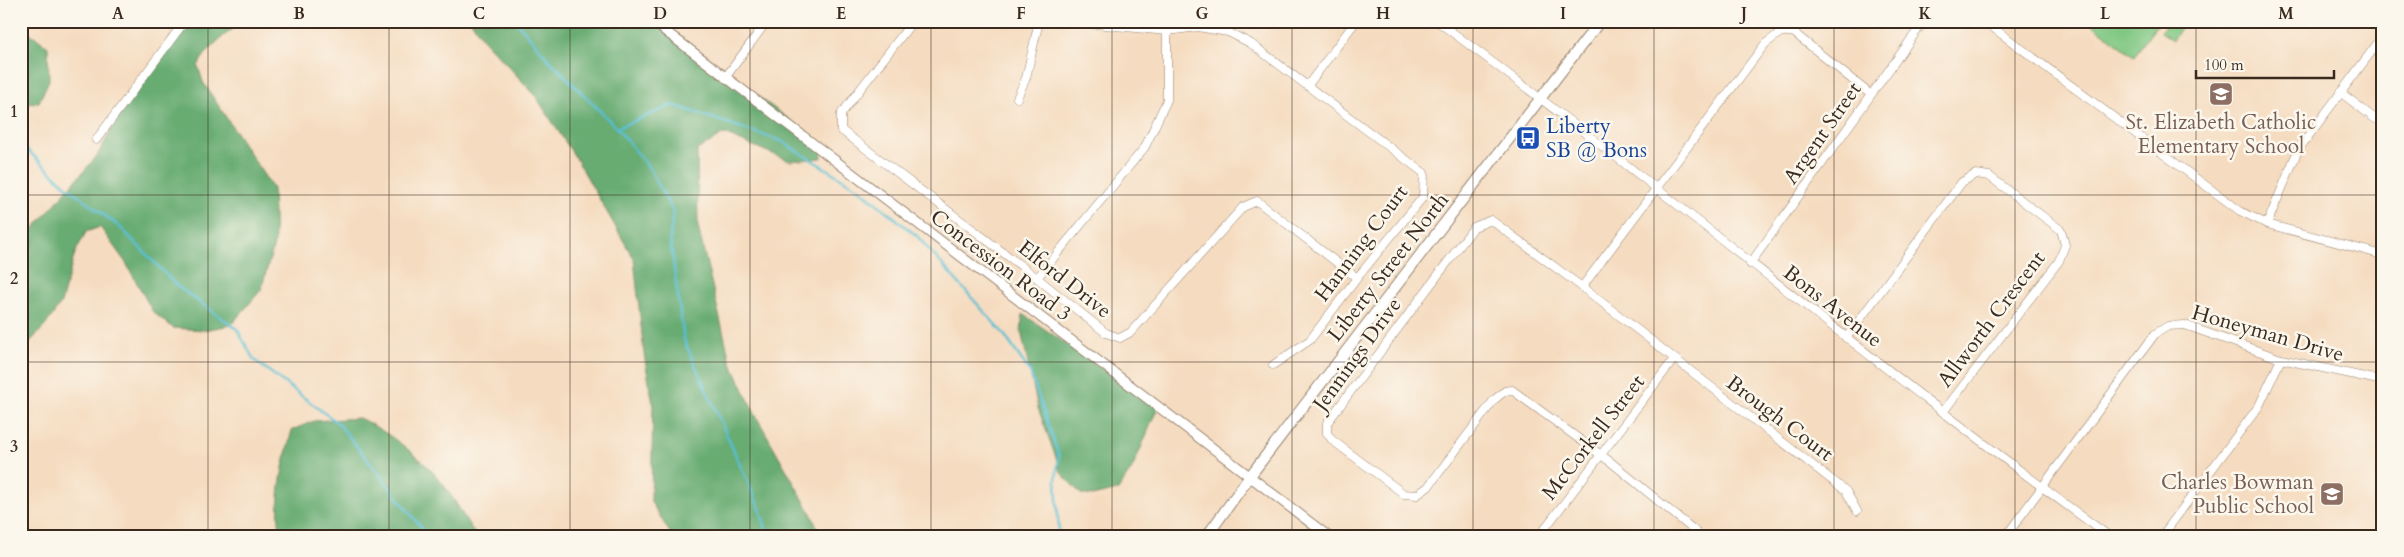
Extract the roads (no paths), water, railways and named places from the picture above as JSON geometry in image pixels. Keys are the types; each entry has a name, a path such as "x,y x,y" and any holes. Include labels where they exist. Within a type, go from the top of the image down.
{"main road":[{"name":"Liberty Street North","path":"1207,536 1250,476 1600,21"}],"street":[{"path":"96,140 185,21"},
{"name":"Concession Road 3","path":"652,21 1328,536"},
{"path":"725,78 767,21"},
{"name":"Elford Drive","path":"913,21 841,114 841,130 1037,278 1106,333 1120,338 1132,332 1243,206 1257,201 1357,278"},
{"path":"1018,98 1026,78 1039,21"},
{"path":"1064,21 1168,31 1198,27 1228,32 1250,43 1308,85 1356,21"},
{"name":"Bons Avenue","path":"1437,21 1542,98 1846,338 2109,536"},
{"name":"Argent Street","path":"1750,264 1924,21"},
{"path":"1984,21 2240,211 2267,224 2383,255"},
{"path":"1037,278 1145,147 1167,100 1168,31"},
{"path":"1582,286 1765,44 1781,32 1793,32 1870,94"},
{"path":"2267,224 2298,150 2383,36"},
{"name":"Hanning Court","path":"1272,365 1310,340 1357,278 1423,197 1424,173 1308,85"},
{"path":"2340,92 2374,118 2383,122"},
{"name":"Allworth Crescent","path":"1846,338 1962,182 1976,174 1989,176 2061,230 2065,245 2058,261 1943,412"},
{"name":"Jennings Drive","path":"1601,456 1520,394 1512,390 1505,391 1494,400 1428,487 1416,495 1410,496 1404,494 1332,440 1326,428 1329,420 1474,226 1492,220 1582,286 1674,359"},
{"name":"Honeyman Drive","path":"2006,536 2155,334 2168,326 2185,325 2281,360 2383,381"},
{"name":"McCorkell Street","path":"1539,536 1674,359"},
{"name":"Brough Court","path":"1674,359 1846,491 1857,511"},
{"path":"2162,536 2259,406 2281,360"},
{"path":"1601,456 1699,535"}],"waterway":[{"path":"516,21 549,60 617,128 650,169 673,212 670,239 684,340 760,509 768,536"},
{"path":"617,128 673,105 781,141 859,189 917,236 1003,333 1030,372 1059,456 1056,480 1059,536"},
{"path":"21,144 66,186 121,228 177,286 237,329 254,360 339,424 428,536"},
{"path":"21,518 28,536"}],"place":[{"name":"St. Elizabeth Catholic Elementary School","path":"2221,94"},
{"name":"Liberty SB @ Bons","path":"1528,138"},
{"name":"Charles Bowman Public School","path":"2332,494"}]}
